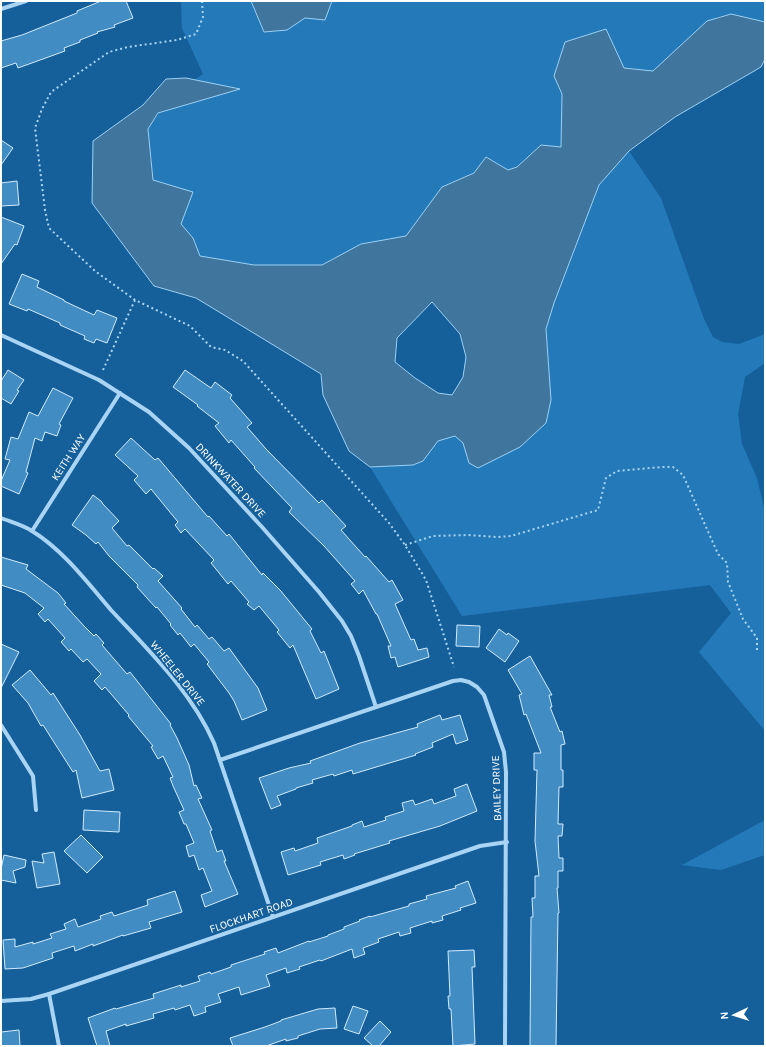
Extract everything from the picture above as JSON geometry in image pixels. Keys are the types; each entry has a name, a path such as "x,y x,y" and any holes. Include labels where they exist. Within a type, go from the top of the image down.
{"street":[{"path":"1,9 26,1"},
{"name":"DRINKWATER DRIVE","path":"1,335 99,380 149,412 190,448 329,603 342,621 351,636 359,656 376,707"},
{"name":"KEITH WAY","path":"32,531 120,393"},
{"name":"WHEELER DRIVE","path":"1,518 32,531 65,558 179,686 198,710 206,725 220,760 273,917"},
{"name":"BAILEY DRIVE","path":"220,760 453,681 461,680 469,682 477,687 484,695 504,752 506,772 507,842 505,1046"},
{"path":"1,725 33,776 36,810"},
{"name":"FLOCKHART ROAD","path":"1,1001 31,999 49,994 480,846 507,842"},
{"path":"49,994 59,1046"}],"path":[{"path":"202,1 203,17 196,34 177,40 128,47 110,52 51,92 42,109 35,128 45,210 49,228 95,271 135,300 190,326 211,347 225,350 243,361 389,523 405,545 426,580 454,667"},
{"path":"103,370 135,300"},
{"path":"405,545 433,536 511,536 598,510 606,478 617,471 673,467 683,475 718,554 727,563 728,582 743,619 757,638 757,652"}],"shaded area":[{"path":"181,1 251,1 264,32 286,30 305,18 325,20 332,1 765,1 765,22 731,14 717,17 653,71 624,68 554,76 562,94 561,147 541,145 517,167 508,170 486,157 474,173 442,187 406,236 361,244 322,265 254,265 200,256 193,238 181,224 153,180 148,129 159,113 239,89 194,80 203,74 182,28"},
{"path":"251,1 332,1 325,20 305,18 287,30 264,32"},
{"path":"731,14 765,22 765,59 761,67 675,117 629,151 599,185 554,303 546,329 551,400 546,423 520,447 478,468 469,463 463,443 455,436 438,441 423,461 413,465 370,467 349,451 323,395 321,374 196,298 154,286 92,203 93,141 143,105 166,79 186,78 240,89 158,113 148,129 153,180 193,192 181,224 193,238 200,256 254,265 322,265 361,244 406,236 442,187 474,173 486,157 508,170 517,167 541,145 561,147 562,94 554,76 565,42 606,29 624,68 653,71 707,21","holes":["432,302 460,334 466,357 463,377 452,395 438,393 415,378 395,362 397,338"]},
{"path":"629,151 661,198 704,319 713,337 722,342 739,344 765,334 765,363 745,377 738,414 742,444 757,478 765,512 765,731 699,652 731,613 710,585 462,616 370,467 413,465 423,461 438,441 455,436 463,443 469,463 551,400 546,329 554,303 599,185"},
{"path":"765,820 765,855 721,870 682,865"}],"building":[{"path":"101,1 126,1 133,18 114,25 115,27 97,32 98,33 80,40 80,42 64,48 65,51 18,68 16,63 1,68 1,41 22,35 77,13 77,11"},
{"path":"1,140 13,148 1,165"},
{"path":"17,181 19,205 1,206 1,183"},
{"path":"1,217 24,226 17,245 15,244 1,264"},
{"path":"22,274 39,281 37,287 94,315 97,310 117,318 107,343 96,339 94,343 84,339 85,336 60,325 60,323 28,309 27,311 9,304"},
{"path":"8,370 24,380 17,390 19,391 11,404 1,398 1,381"},
{"path":"185,370 211,388 215,382 232,395 230,398 252,423 247,427 266,449 319,503 322,500 346,526 341,530 389,582 392,580 403,600 395,604 411,640 414,639 418,650 427,648 429,657 398,667 395,657 391,658 388,646 391,646 377,614 363,590 359,594 351,584 355,581 324,546 289,512 292,508 254,468 255,467 231,440 229,443 215,426 219,423 197,406 198,405 173,387"},
{"path":"53,388 73,398 59,424 61,425 57,436 45,432 42,441 35,438 26,472 28,473 19,494 1,486 1,481 10,460 5,459 11,437 18,439 29,412 38,416"},
{"path":"131,438 155,460 158,458 208,517 209,516 227,536 229,534 262,575 263,573 280,590 312,629 310,631 321,653 324,651 339,689 316,699 293,645 290,648 277,632 279,630 259,606 254,610 247,604 249,602 231,581 228,584 211,563 214,560 185,529 181,533 175,525 178,522 151,489 146,494 134,480 138,476 115,455"},
{"path":"93,495 102,502 119,521 112,528 127,546 129,545 153,569 154,568 163,576 158,581 182,608 181,609 195,627 197,625 209,639 212,637 224,651 229,648 258,688 267,710 242,720 229,693 207,664 209,662 194,644 191,647 180,633 178,635 157,607 156,608 137,587 138,585 109,556 98,542 96,544 72,525"},
{"path":"1,557 28,565 26,569 58,593 66,603 64,604 84,626 94,636 96,634 104,643 102,645 127,674 130,672 171,724 170,725 189,765 194,786 196,785 202,798 198,799 212,830 210,831 217,852 222,850 226,861 224,861 238,894 205,907 201,895 212,891 203,868 199,870 194,855 189,857 186,846 194,843 179,812 184,810 170,778 173,777 163,756 158,759 151,747 153,746 128,716 129,715 105,687 102,690 94,681 101,674 87,659 83,662 71,649 69,651 61,642 65,638 48,619 45,622 38,614 44,608 25,593 1,585"},
{"path":"457,625 480,626 479,647 456,646"},
{"path":"499,629 507,635 508,633 519,641 505,662 486,648"},
{"path":"1,644 19,652 1,688"},
{"path":"530,656 552,695 549,695 552,707 550,707 560,732 562,731 565,744 561,745 563,787 559,787 558,824 563,824 562,836 558,836 559,858 563,858 563,871 558,871 557,888 559,913 556,1046 530,1046 531,917 533,917 532,898 535,898 535,876 539,876 535,841 537,770 534,770 534,753 541,753 526,714 524,715 519,695 522,694 508,670"},
{"path":"30,670 51,695 53,693 80,735 100,771 109,769 114,790 82,798 76,770 73,772 43,725 41,726 28,703 12,685"},
{"path":"440,715 442,720 460,715 468,740 456,744 453,734 432,743 433,747 415,754 416,755 353,774 352,770 334,776 333,774 312,780 313,783 277,796 281,805 271,809 259,778 289,768 311,763 310,761 360,743 418,727 417,724"},
{"path":"467,784 477,811 440,826 389,841 390,843 354,854 355,855 344,859 343,855 320,862 321,865 288,875 281,852 294,848 295,851 318,843 317,838 362,821 364,827 386,820 385,817 404,811 402,803 413,800 415,805 432,799 434,804 456,796 454,789"},
{"path":"84,810 120,812 119,832 83,830"},
{"path":"81,835 103,857 87,873 64,851"},
{"path":"54,852 60,884 37,888 32,861 44,863 42,854"},
{"path":"4,855 26,860 25,867 13,871 16,883 1,880 1,869"},
{"path":"468,881 476,903 442,916 443,920 432,923 432,921 410,928 411,933 400,936 399,932 378,939 379,942 363,948 365,954 354,958 352,949 321,961 320,960 299,967 300,969 287,973 286,968 266,975 270,986 241,995 239,987 218,994 221,1002 205,1007 206,1012 194,1016 190,1005 175,1010 174,1008 153,1014 154,1018 126,1026 126,1024 106,1031 110,1046 97,1046 88,1018 115,1008 116,1009 154,998 153,994 181,985 181,987 200,981 198,976 210,972 211,974 231,967 231,965 265,954 264,952 276,948 278,953 309,941 328,936 344,929 344,927 360,921 359,920 409,906 409,904 427,899 426,896 456,888 455,886"},
{"path":"175,891 182,912 149,922 151,928 123,935 93,946 93,944 75,951 74,946 52,953 53,958 23,968 5,969 3,940 15,939 15,947 33,942 33,944 52,938 50,934 66,929 64,924 75,919 78,927 101,919 100,916 112,912 114,916 148,905 147,900"},
{"path":"474,950 475,967 472,967 475,1044 453,1046 451,1009 449,1009 448,996 450,996 448,951"},
{"path":"353,1006 368,1011 359,1034 344,1029"},
{"path":"335,1008 337,1028 320,1029 298,1036 298,1038 286,1041 286,1039 266,1046 233,1046 230,1038 318,1009"},
{"path":"380,1021 391,1032 379,1046 373,1046 364,1038"},
{"path":"19,1030 20,1046 1,1046 1,1032"}]}
